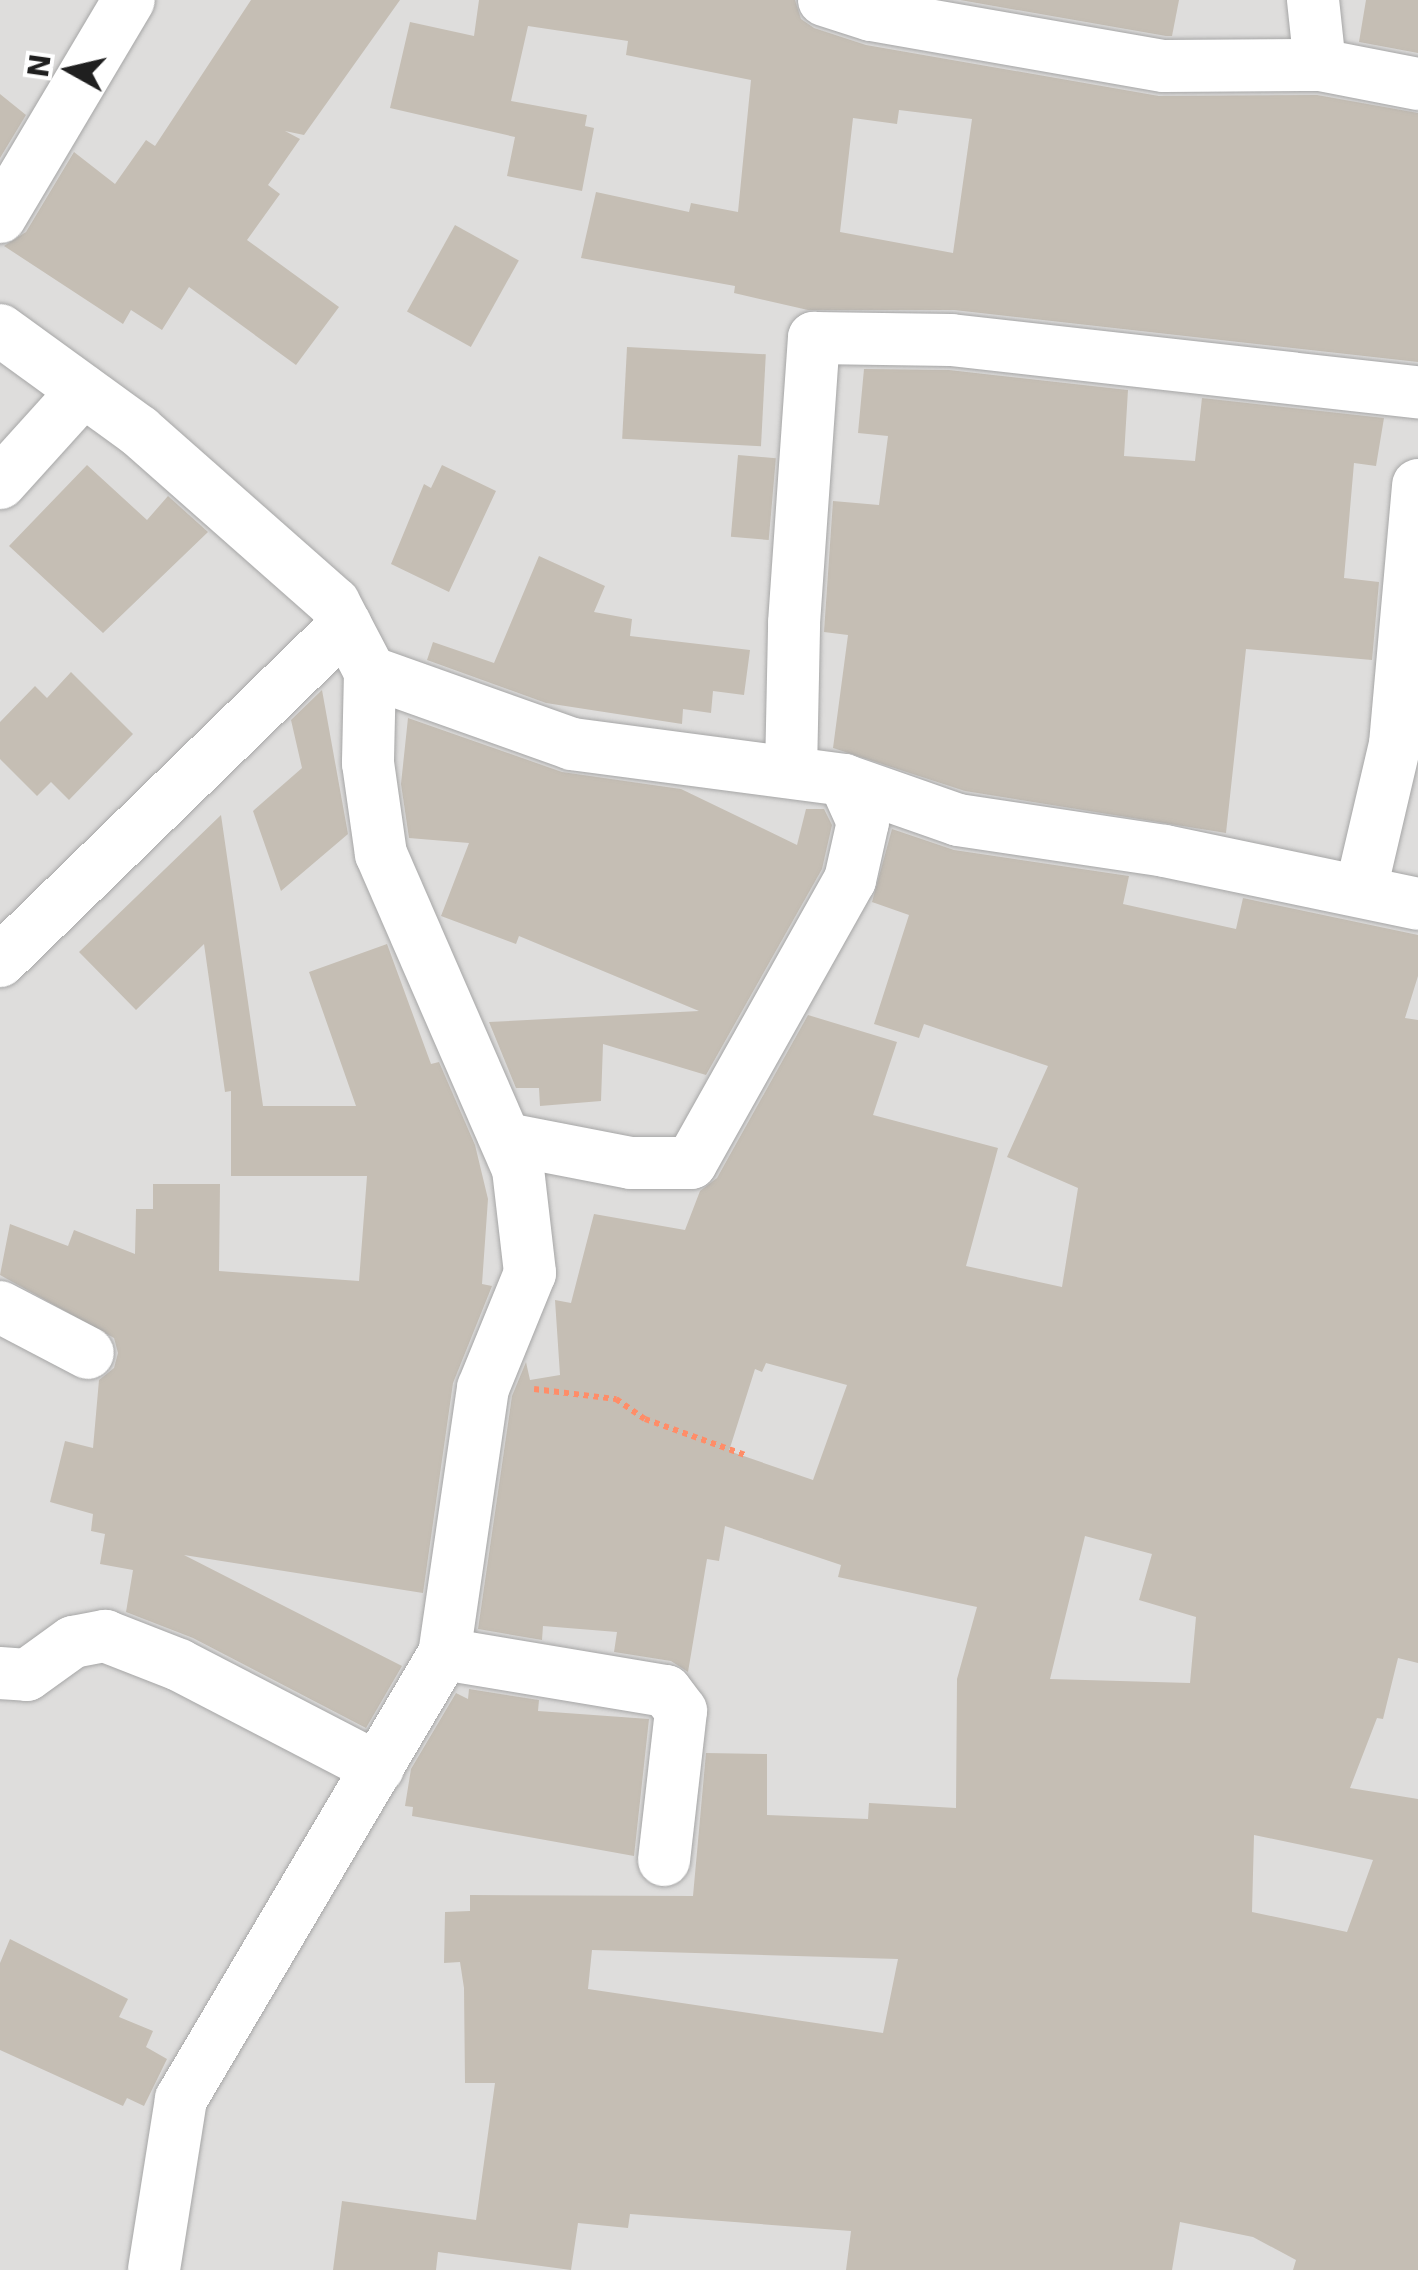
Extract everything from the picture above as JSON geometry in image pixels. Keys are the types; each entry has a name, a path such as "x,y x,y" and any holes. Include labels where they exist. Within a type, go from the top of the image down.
{"street":[{"path":"0,217 128,0"},
{"path":"824,0 871,14 1164,66 1320,66 1418,84"},
{"path":"1314,0 1320,66"},
{"path":"0,330 139,431 334,602 370,672 368,763 381,854 518,1168 530,1273 483,1388 444,1654 181,2099 154,2270"},
{"path":"791,772 794,623 814,338 951,340 1418,392"},
{"path":"0,483 83,392"},
{"path":"1361,889 1395,744 1409,651 1418,485"},
{"path":"0,961 346,625"},
{"path":"370,672 572,744 844,780 958,820 1361,889 1418,904"},
{"path":"507,1139 631,1163 691,1162 850,880 863,822 844,780"},
{"path":"0,1307 88,1353"},
{"path":"0,1672 27,1675 73,1642 105,1636 179,1665 378,1768"},
{"path":"444,1654 666,1691 681,1711 664,1860"}],"path":[{"path":"483,1388 563,1389 616,1399 646,1418 744,1454"}],"shaded area":[{"path":"0,0 1418,0 1418,2270 0,2270"}],"building":[{"path":"251,0 400,0 304,135 285,131 300,139 268,185 280,194 247,240 339,307 296,365 189,287 162,330 131,310 123,324 4,246 26,232 74,152 115,184 146,140 155,146"},
{"path":"479,0 795,0 801,19 814,28 866,45 1159,96 1317,95 1418,113 1418,362 954,310 808,310 734,293 735,286 581,258 596,192 689,212 691,203 738,212 751,80 626,55 628,41 528,26 511,101 587,115 585,126 594,128 582,191 507,176 515,137 390,108 410,22 474,36","holes":["899,110 972,119 953,253 840,232 853,118 897,124"]},
{"path":"960,0 1179,0 1172,36 1166,36"},
{"path":"1366,0 1418,0 1418,53 1359,42"},
{"path":"0,94 26,115 0,158"},
{"path":"455,225 519,260 471,347 407,312"},
{"path":"627,347 766,354 761,446 622,439"},
{"path":"864,369 949,370 1128,390 1124,456 1195,461 1202,398 1384,418 1376,466 1354,463 1344,578 1379,582 1372,660 1246,649 1226,833 965,791 833,748 848,635 824,632 833,501 879,505 888,436 858,433"},
{"path":"738,455 776,458 769,540 731,537"},
{"path":"87,465 147,520 168,496 208,532 103,633 9,546"},
{"path":"442,465 496,491 449,592 391,564 424,484 431,488"},
{"path":"539,556 605,586 594,612 632,619 630,636 750,650 744,695 713,691 711,713 683,709 682,724 546,703 427,660 433,642 494,663"},
{"path":"71,672 133,734 69,800 51,782 37,796 0,759 0,722 35,686 47,698"},
{"path":"322,690 348,834 281,891 253,811 302,768 291,720"},
{"path":"408,718 562,772 681,789 797,845 806,809 824,809 832,825 822,869 706,1075 603,1044 601,1101 540,1106 539,1088 516,1088 489,1022 699,1011 519,936 516,944 441,916 469,843 409,838 401,784"},
{"path":"221,815 263,1106 356,1106 309,972 387,944 431,1064 439,1062 475,1145 488,1199 482,1284 492,1286 453,1383 423,1593 184,1555 402,1666 366,1728 193,1638 126,1612 133,1570 100,1564 105,1534 91,1531 93,1514 50,1502 65,1441 93,1448 99,1380 114,1368 118,1353 114,1338 0,1275 10,1224 68,1246 74,1230 135,1254 136,1209 153,1209 153,1184 220,1184 219,1271 359,1281 367,1176 231,1176 231,1091 225,1092 204,944 136,1010 79,952"},
{"path":"892,829 954,850 1129,876 1123,904 1236,929 1243,898 1418,935 1418,976 1405,1018 1418,1020 1418,1663 1398,1658 1383,1719 1377,1718 1350,1788 1418,1799 1418,2270 1293,2270 1296,2260 1253,2237 1180,2222 1172,2270 846,2270 851,2231 630,2214 628,2228 578,2223 571,2270 438,2252 436,2270 333,2270 342,2201 476,2220 495,2083 465,2083 464,1988 460,1962 444,1963 445,1912 470,1911 470,1895 693,1896 706,1753 767,1754 767,1815 868,1819 869,1803 956,1808 957,1679 977,1607 838,1577 841,1565 725,1526 719,1561 707,1559 688,1672 671,1661 614,1652 617,1632 543,1626 542,1640 478,1629 512,1396 526,1362 530,1380 560,1375 555,1300 571,1303 594,1214 685,1230 700,1191 717,1178 808,1015 897,1042 873,1115 998,1148 966,1266 1062,1287 1078,1188 1007,1157 1048,1066 924,1024 919,1038 874,1024 909,915 872,902","holes":["766,1363 847,1385 813,1480 729,1451 755,1369 762,1372","1085,1536 1152,1554 1139,1600 1196,1617 1190,1683 1050,1679","1254,1835 1373,1860 1347,1932 1252,1912","592,1950 898,1959 883,2033 588,1989"]},
{"path":"469,1689 539,1700 538,1711 649,1719 634,1856 412,1816 413,1807 405,1806 411,1769 456,1693 468,1699"},
{"path":"10,1939 128,1999 119,2017 153,2031 146,2047 167,2059 144,2106 127,2098 123,2106 0,2050 0,1963"}]}
